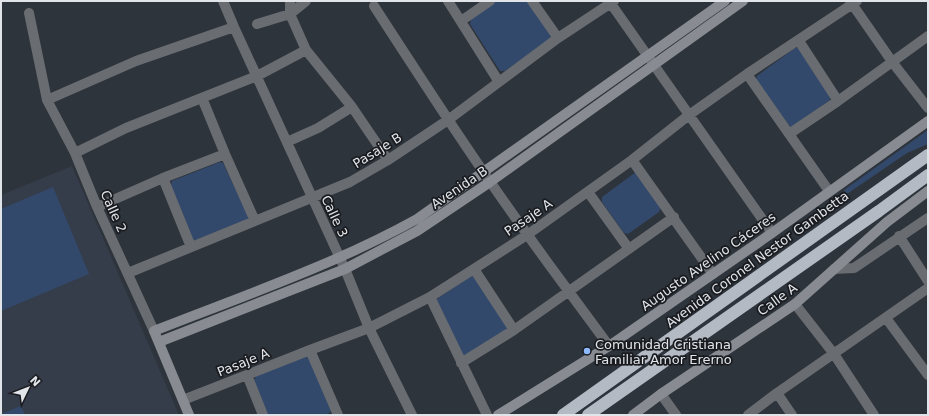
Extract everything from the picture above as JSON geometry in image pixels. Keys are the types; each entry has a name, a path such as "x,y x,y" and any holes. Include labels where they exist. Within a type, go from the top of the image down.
{"highway":[{"name":"Avenida Coronel Nestor Gambetta","path":"563,415 928,155"},
{"path":"588,415 928,175"}],"street":[{"name":"Calle 3","path":"223,1 286,142 346,268 369,328 412,415"},
{"path":"290,1 290,14 306,50 352,107 388,160"},
{"path":"257,24 290,14 306,1"},
{"path":"448,1 499,82"},
{"path":"461,21 490,1"},
{"path":"532,1 558,38"},
{"name":"Avenida B","path":"154,331 340,258 417,219 725,1"},
{"name":"Avenida B","path":"159,342 346,268 417,231 490,182 744,1"},
{"path":"611,2 647,56 772,233"},
{"name":"Pasaje B","path":"128,273 350,182 388,160 448,120 558,38 611,2"},
{"path":"853,2 893,63 928,108"},
{"name":"Pasaje A","path":"183,400 369,328 430,297 527,234 588,192 632,160 689,115 853,2"},
{"path":"374,6 483,172 609,346"},
{"name":"Calle 2","path":"29,13 47,100 75,153 190,415"},
{"path":"47,100 136,61 234,27"},
{"path":"789,134 893,63 928,36"},
{"path":"799,40 838,101"},
{"path":"75,153 126,128 257,76 306,50"},
{"path":"747,74 829,191"},
{"path":"202,98 255,221"},
{"path":"286,142 318,128 352,107"},
{"name":"Augusto Avelino Cáceres","path":"498,415 609,346 772,233 928,121"},
{"path":"98,207 163,178 225,154"},
{"path":"632,160 674,217 713,274"},
{"path":"163,178 191,247"},
{"name":"Calle A","path":"633,415 661,394 795,304 887,222 928,191"},
{"path":"588,192 629,249"},
{"path":"461,363 514,330 674,217"},
{"path":"834,269 854,268 899,236 928,218"},
{"path":"899,236 928,281"},
{"path":"474,269 514,330"},
{"path":"748,415 777,393 928,288"},
{"path":"430,297 461,363 488,415"},
{"path":"795,304 834,354 874,415"},
{"path":"886,318 928,375"},
{"path":"310,350 336,414"},
{"path":"247,375 263,415"},
{"path":"777,393 792,415"},
{"path":"661,394 676,415"}],"shaded area":[{"path":"496,1 529,1 551,31 552,39 505,71 500,71 470,24 471,20"},
{"path":"795,48 798,48 830,97 830,100 791,128 756,80 757,76"},
{"path":"928,130 928,144 907,153 847,194 844,190"},
{"path":"220,162 223,163 249,218 247,221 194,242 171,185 172,181"},
{"path":"72,166 179,415 1,415 1,195"},
{"path":"636,172 661,207 659,212 628,234 624,233 602,202 602,197"},
{"path":"53,187 89,274 1,311 1,209"},
{"path":"474,274 508,327 507,330 463,357 434,301"},
{"path":"303,356 309,358 331,411 325,415 267,415 254,381 256,376"},
{"path":"21,406 25,415 1,415 1,414"}],"place":[{"name":"Comunidad Cristiana Familiar Amor Ererno","path":"587,351"}]}
